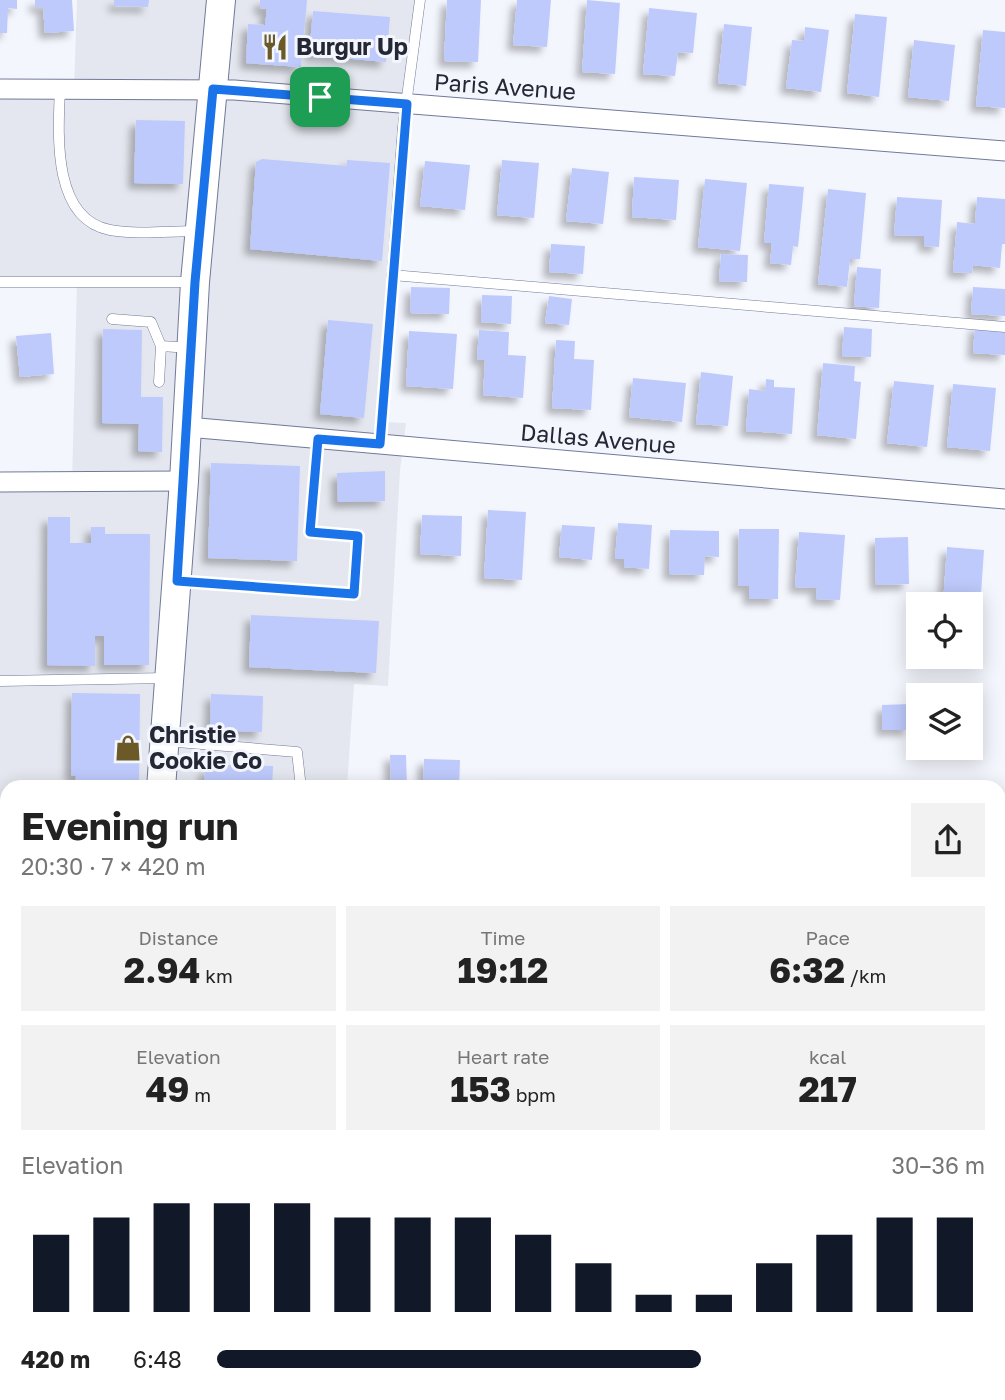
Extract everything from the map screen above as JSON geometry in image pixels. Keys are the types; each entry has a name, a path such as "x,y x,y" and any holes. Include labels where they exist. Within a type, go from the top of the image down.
{"main road":[{"path":"162,780 184,481 195,282 221,0"}],"street":[{"name":"Paris Avenue","path":"0,89 213,89 1005,151"},
{"name":"Dallas Avenue","path":"187,427 1005,499"},
{"path":"0,482 184,481"}],"lane":[{"path":"380,444 407,104 420,0"},
{"path":"60,89 63,174 72,205 89,223 110,230 200,231"},
{"path":"392,275 1005,327"},
{"path":"0,282 195,282"},
{"path":"112,319 151,322 161,346 159,382"},
{"path":"161,346 191,348"},
{"path":"177,581 354,594 358,536 310,532 318,439"},
{"path":"0,681 170,678"},
{"path":"165,741 297,752 301,780"}],"shaded area":[{"path":"77,0 420,0 382,422 406,423 400,470 388,686 354,684 347,780 0,780 0,482 72,481 77,283 0,282 0,89 74,89"}],"building":[{"path":"0,0 17,0 17,9 8,8 7,33 0,33"},
{"path":"35,0 72,0 74,31 45,33 43,7 35,7"},
{"path":"114,0 149,0 148,7 114,6"},
{"path":"260,0 307,0 301,67 246,63 248,24 265,25 267,9 260,8"},
{"path":"447,0 481,0 478,62 444,61"},
{"path":"517,0 551,0 547,47 513,45"},
{"path":"587,0 620,3 615,74 582,72"},
{"path":"649,8 697,13 693,53 678,52 675,76 643,74"},
{"path":"313,11 390,17 386,62 309,55"},
{"path":"855,14 887,17 879,97 847,93"},
{"path":"724,24 752,27 746,86 718,83"},
{"path":"805,27 829,30 821,92 786,88 792,40 804,41"},
{"path":"983,30 1005,32 1005,108 976,106"},
{"path":"914,40 955,45 949,101 908,97"},
{"path":"136,120 185,121 183,184 134,183"},
{"path":"262,159 347,166 347,160 390,163 382,261 250,249 256,162"},
{"path":"502,160 539,163 534,218 497,215"},
{"path":"425,161 470,165 465,210 420,206"},
{"path":"572,168 609,172 603,224 566,221"},
{"path":"634,177 679,180 676,220 632,217"},
{"path":"705,179 747,183 740,251 698,247"},
{"path":"769,184 804,187 798,247 793,246 791,265 770,263 772,243 764,243"},
{"path":"828,189 866,193 860,259 850,259 847,287 818,284"},
{"path":"897,197 942,200 939,247 924,246 924,236 894,235"},
{"path":"977,197 1005,199 1005,244 1002,244 1000,268 973,265 972,273 953,272 957,222 975,224"},
{"path":"551,244 585,246 583,274 549,272"},
{"path":"721,254 748,255 747,282 719,281"},
{"path":"857,267 881,269 879,308 854,306"},
{"path":"411,287 450,288 449,314 410,313"},
{"path":"973,287 1005,289 1005,316 971,314"},
{"path":"482,295 512,296 511,324 481,322"},
{"path":"549,296 572,299 569,325 545,323"},
{"path":"328,320 373,324 364,418 320,414"},
{"path":"975,325 1005,327 1005,355 973,353"},
{"path":"844,327 872,329 871,357 842,356"},
{"path":"103,329 142,330 141,397 163,397 162,452 138,451 139,424 102,423"},
{"path":"479,330 509,332 508,355 526,356 523,398 483,395 485,360 477,359"},
{"path":"409,331 457,334 453,389 406,386"},
{"path":"51,333 54,374 20,377 16,336"},
{"path":"556,340 575,341 574,359 594,360 591,410 552,408"},
{"path":"823,363 855,366 854,381 861,382 856,439 817,435"},
{"path":"701,372 733,376 728,426 696,424"},
{"path":"633,378 686,383 682,422 629,417"},
{"path":"766,379 774,380 774,387 795,388 792,434 746,431 749,389 765,391"},
{"path":"894,381 934,385 927,447 887,443"},
{"path":"953,384 996,388 990,451 947,447"},
{"path":"211,463 300,466 297,561 208,558"},
{"path":"385,471 385,501 338,502 337,473"},
{"path":"488,510 526,512 522,580 484,578"},
{"path":"422,515 462,516 461,556 420,554"},
{"path":"48,517 70,517 70,543 91,543 91,527 105,527 105,534 150,534 149,665 104,665 104,636 95,636 95,666 47,665"},
{"path":"618,523 652,525 649,569 624,567 624,559 615,559"},
{"path":"562,525 595,527 592,560 559,557"},
{"path":"739,529 779,529 778,599 749,599 749,586 738,586"},
{"path":"670,530 719,531 719,557 705,556 704,575 669,574"},
{"path":"799,532 845,535 840,600 816,599 817,588 795,587"},
{"path":"908,537 909,584 876,585 875,538"},
{"path":"947,547 984,550 981,592 944,592"},
{"path":"251,615 379,621 376,673 249,667"},
{"path":"72,693 140,694 139,780 76,780 76,776 71,775"},
{"path":"211,694 263,696 262,732 210,730"},
{"path":"906,704 906,730 882,730 882,705"},
{"path":"390,755 406,755 407,780 391,780"},
{"path":"424,759 460,760 459,780 423,780"},
{"path":"225,765 273,766 272,780 204,780 205,768 225,769"}],"place":[{"name":"Burgur Up","path":"275,47"},
{"name":"Christie Cookie Co","path":"128,748"}],"route":[{"path":"213,89 320,97 407,104 403,127 380,444 318,439 310,532 358,536 354,594 177,581 195,282 213,89"}]}
